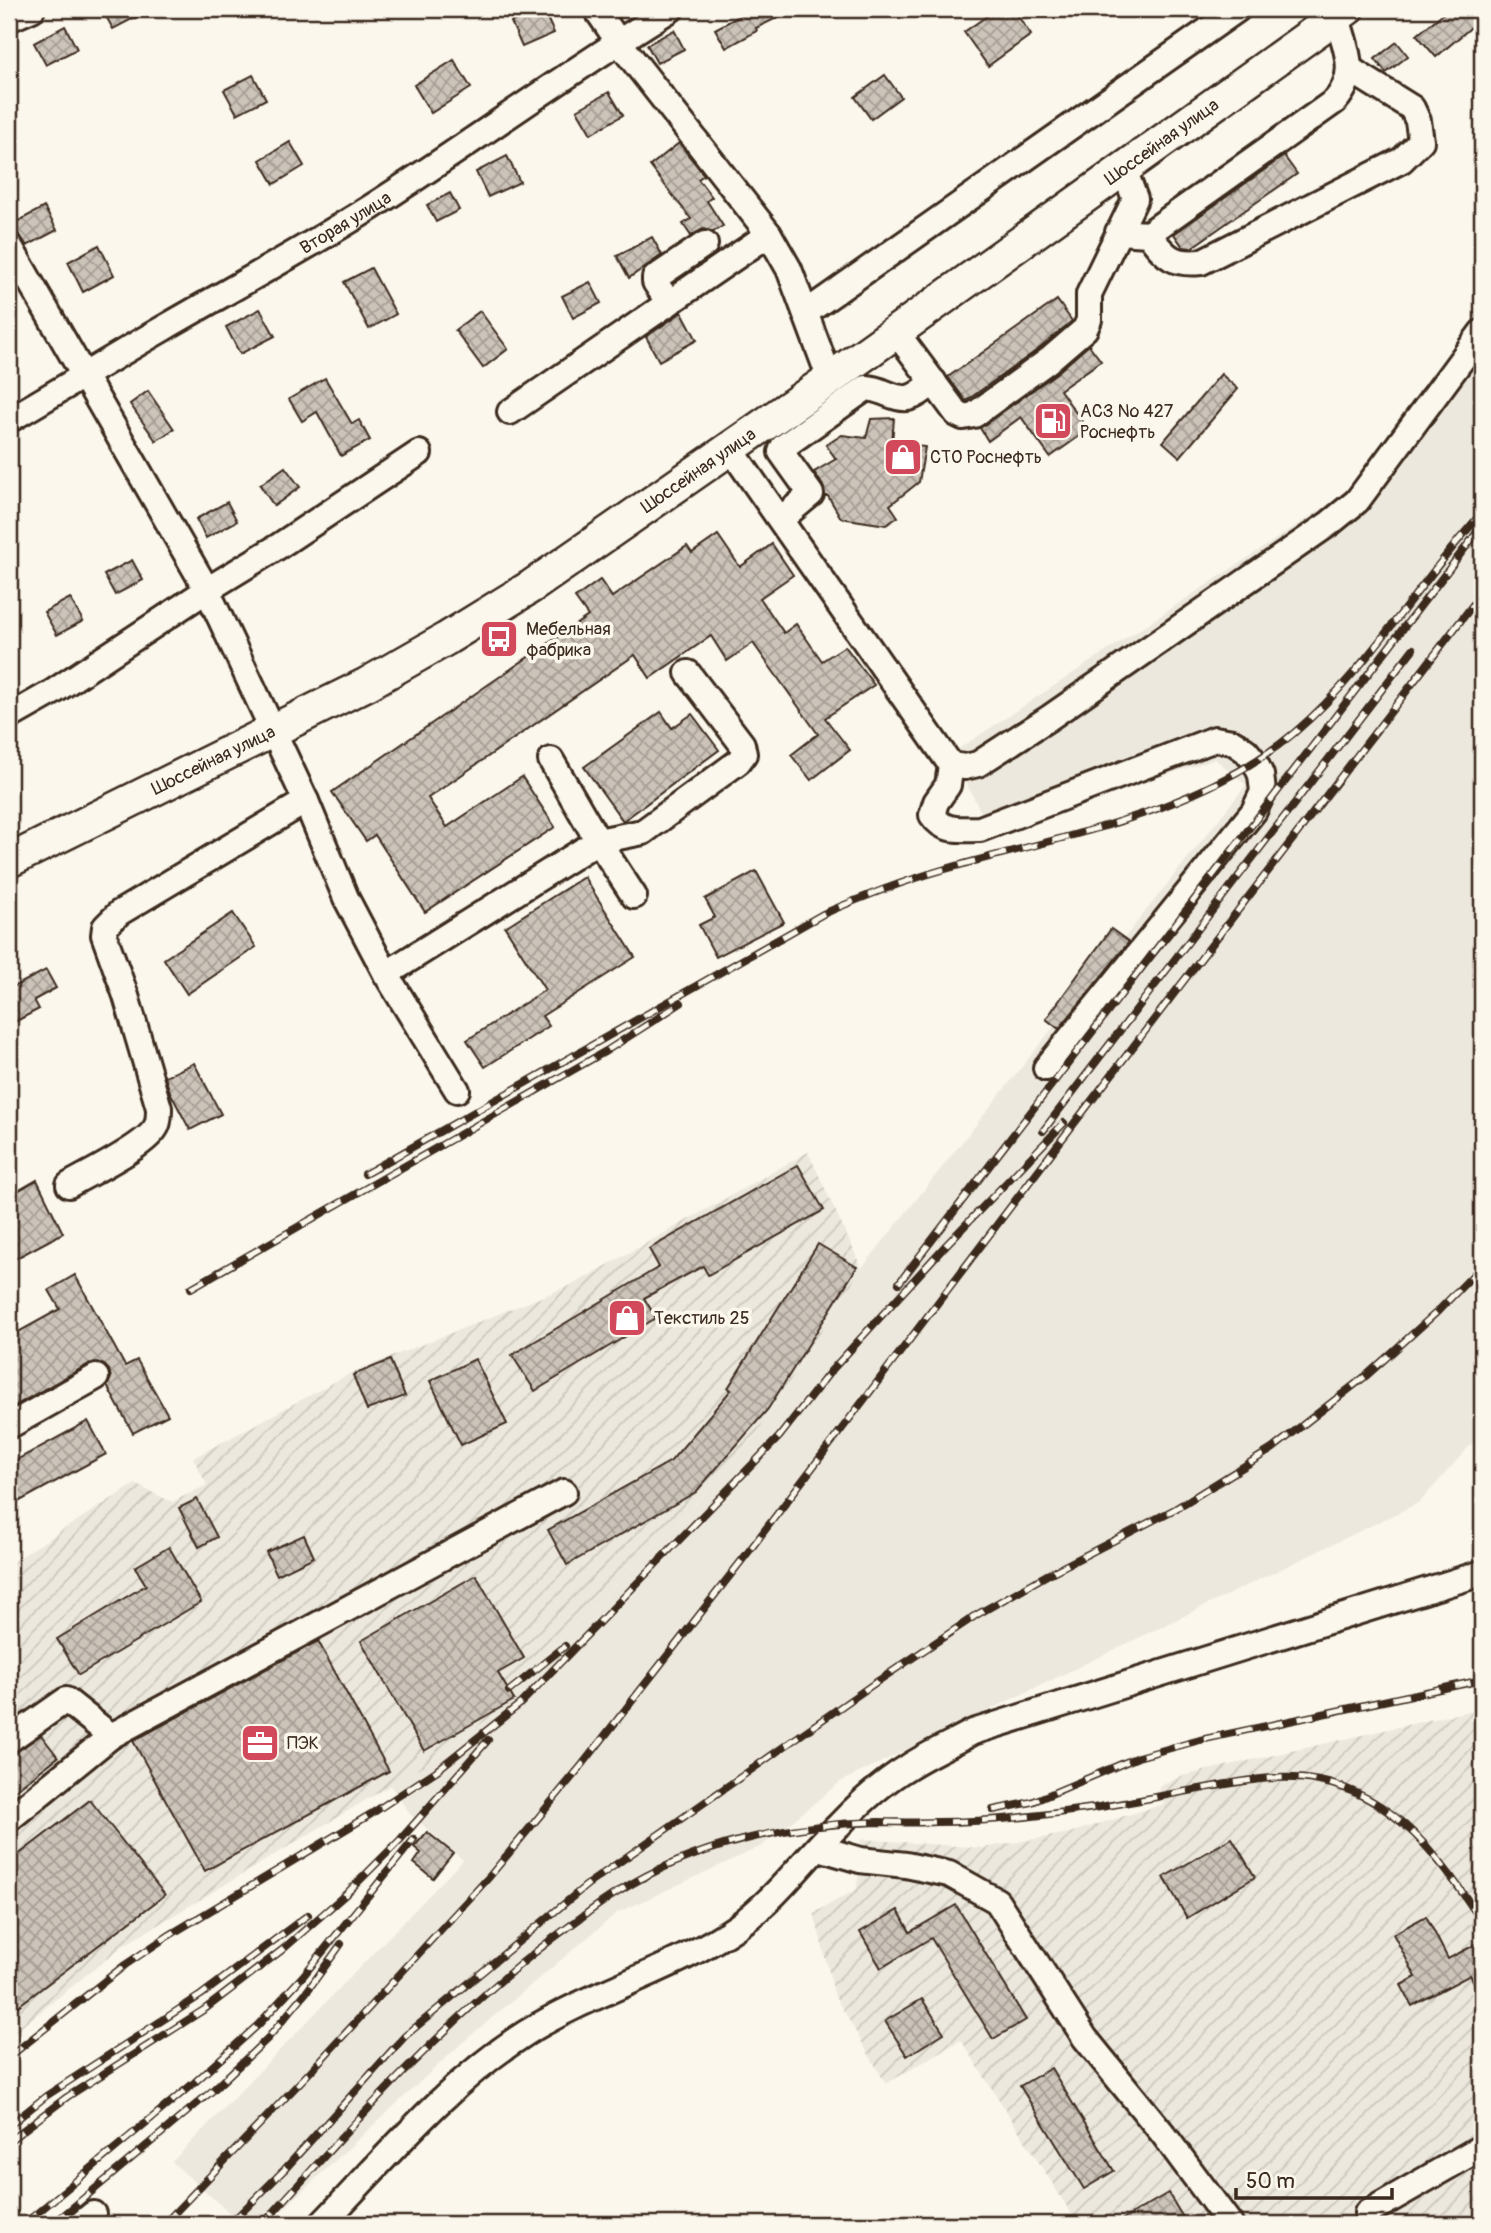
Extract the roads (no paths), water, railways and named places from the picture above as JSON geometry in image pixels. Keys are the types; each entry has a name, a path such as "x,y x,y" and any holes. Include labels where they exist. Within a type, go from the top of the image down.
{"main road":[{"name":"Шоссейная улица","path":"9,861 367,684 532,586 830,379 1342,13"}],"street":[{"path":"9,19 32,9"},
{"path":"596,9 769,234 789,270 807,312 830,379"},
{"name":"Вторая улица","path":"9,420 163,328 302,251 457,152 618,41 671,9"},
{"path":"807,312 1238,9"},
{"path":"1118,232 1148,234 1335,101 1345,89 1351,69 1342,13"},
{"path":"1148,234 1167,255 1181,264 1201,262 1402,160 1421,141 1418,121 1412,108 1351,69"},
{"path":"896,332 957,414 963,417 974,415 1076,339 1085,329 1089,320 1089,294 1135,199 1124,169"},
{"path":"510,412 769,234"},
{"path":"9,244 15,270 84,377 207,590 275,731 346,898 386,974 457,1090"},
{"path":"669,303 655,278 705,244"},
{"path":"951,765 965,767 978,764 1049,718 1330,523 1357,501 1482,332"},
{"path":"781,519 811,494 780,452 783,447 866,388 906,400 934,383"},
{"path":"730,448 951,765 948,785 936,802 932,816 939,825 953,829 980,829 1215,739 1233,742 1246,751 1261,775 1263,792 1254,811 1046,1068"},
{"path":"9,717 53,692 419,453"},
{"path":"386,974 597,841 643,832 738,762 744,754 742,744 688,673"},
{"path":"551,760 597,841 634,897"},
{"path":"69,1185 137,1145 150,1135 157,1124 159,1108 126,996 104,935 105,927 119,913 306,801"},
{"path":"9,1426 96,1377"},
{"path":"9,1819 111,1736 564,1492"},
{"path":"322,2224 474,2070 537,2027 593,1997 700,1949 739,1925 784,1886 862,1803 906,1768 973,1732 1482,1573"},
{"path":"9,1740 66,1700 111,1736"},
{"path":"819,1848 860,1860 906,1865 949,1874 997,1901 1084,2038 1164,2135 1230,2224"},
{"path":"1367,2213 1482,2147"}],"railway":[{"path":"365,1174 823,914 927,875 1126,820 1214,784 1256,761 1294,733 1345,682 1482,513"},
{"path":"899,1283 1482,526"},
{"path":"164,2224 308,2074 489,1877 582,1765 746,1555 1482,593"},
{"path":"1043,1131 1413,649"},
{"path":"191,1288 606,1051 681,1003"},
{"path":"9,2057 125,1965 168,1936 371,1814 436,1771 520,1704 779,1437 830,1372 946,1245 1064,1123"},
{"path":"230,2224 284,2170 405,2036 588,1884 978,1614 1175,1509 1272,1449 1367,1375 1437,1312 1482,1266"},
{"path":"509,1691 565,1646"},
{"path":"993,1810 1032,1802 1138,1757 1200,1740 1482,1680"},
{"path":"9,2141 67,2097 205,2009 282,1950 346,1894 400,1840 488,1740"},
{"path":"263,2224 409,2066 487,1992 528,1958 600,1904 647,1875 710,1849 743,1840 777,1832 844,1824 1025,1817 1248,1781 1305,1779 1346,1789 1394,1816 1433,1854 1482,1922"},
{"path":"24,2224 195,2082 258,2025 303,1976 414,1839"},
{"path":"9,2126 46,2096 201,1995 308,1915"},
{"path":"53,2224 212,2091 268,2038 308,1990 341,1944"}],"place":[{"name":"АСЗ № 427 Роснефть","path":"1053,421"},
{"name":"СТО Роснефть","path":"903,457"},
{"name":"Мебельная фабрика","path":"499,639"},
{"name":"Текстиль 25","path":"627,1318"},
{"name":"ПЭК","path":"260,1743"}]}
